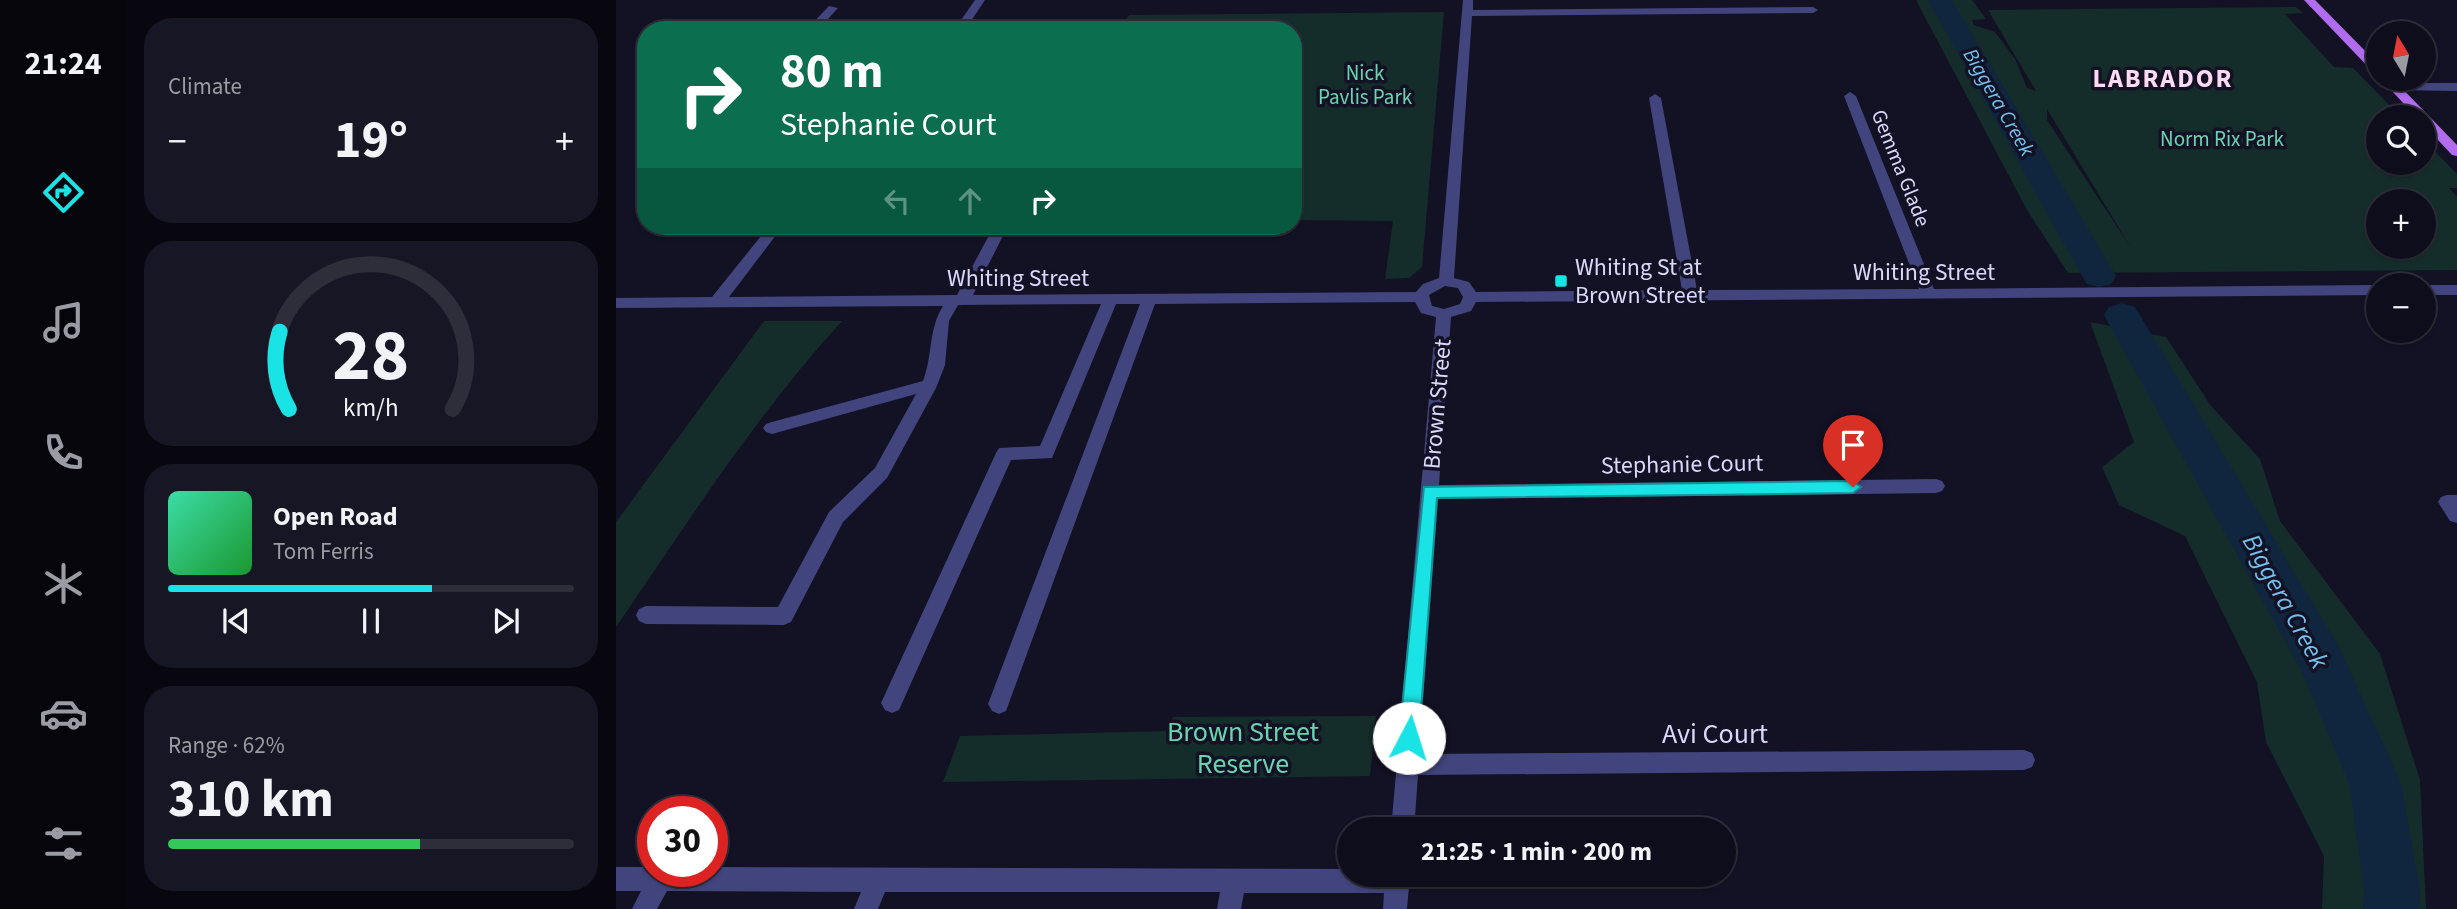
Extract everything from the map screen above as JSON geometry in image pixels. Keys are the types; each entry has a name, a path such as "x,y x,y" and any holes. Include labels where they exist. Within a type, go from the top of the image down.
{"main road":[{"path":"2309,0 2366,58"},
{"path":"2398,91 2411,105"},
{"path":"2436,131 2457,152"}],"street":[{"path":"966,21 981,0"},
{"path":"1446,281 1468,6 1813,10"},
{"path":"820,21 833,8"},
{"path":"2436,86 2457,87"},
{"name":"Gemma Glade","path":"1850,96 1929,294"},
{"path":"1655,98 1691,296"},
{"path":"716,303 769,235"},
{"path":"646,615 784,616 836,517 881,472 929,385 937,365 942,321 957,301 996,235"},
{"path":"1446,281 1464,285 1471,297 1466,307 1444,314 1426,309 1420,297 1431,284 1446,281"},
{"name":"Whiting Street","path":"1471,297 2366,290"},
{"path":"2436,290 2457,290"},
{"name":"Whiting Street","path":"616,303 1420,297"},
{"path":"892,703 1005,453 1046,453 1110,300"},
{"path":"999,704 1149,300"},
{"name":"Brown Street","path":"1403,817 1444,314"},
{"path":"772,428 929,385"},
{"name":"Stephanie Court","path":"1429,492 1936,486"},
{"path":"2457,502 2447,502 2457,516"},
{"name":"Avi Court","path":"1407,765 2024,760"},
{"path":"616,879 637,879"},
{"path":"728,879 1337,879"},
{"path":"866,909 878,880"},
{"path":"1229,909 1234,881"},
{"path":"644,909 657,887"},
{"path":"1395,909 1397,887"}],"green space":[{"name":"Norm Rix Park","path":"1916,0 1972,0 1986,19 1972,20 1974,25 1995,32 2015,59 2027,88 2036,91 1988,10 2296,7 2303,13 2285,14 2334,67 2353,68 2366,81 2366,91 2376,91 2389,105 2366,105 2366,175 2436,175 2436,152 2457,174 2457,188 2449,188 2457,197 2457,270 2068,273 2027,210","holes":["2047,109 2131,248 2047,120"]},
{"name":"Nick Pavlis Park","path":"1444,12 1422,267 1409,278 1385,279 1393,221 1302,220 1302,21 1126,21 1129,15"},
{"path":"764,321 842,321 752,431 616,627 616,522"},
{"path":"2090,322 2166,337 2211,406 2260,459 2280,521 2380,654 2420,780 2426,909 2322,909 2324,856 2266,742 2257,682 2185,536 2119,505 2102,467 2134,442"},
{"name":"Brown Street Reserve","path":"1376,716 1370,776 943,782 960,736 1169,731 1173,717"}],"waterway":[{"name":"Biggera Creek","path":"1940,0 2099,276"},
{"name":"Biggera Creek","path":"2122,315 2322,662 2375,783 2392,890 2391,909"}],"place":[{"name":"Whiting St at Brown Street","path":"1561,281"}],"district":[{"name":"LABRADOR","path":"2163,78"}],"route":[{"path":"1409,738 1429,492 1853,487"}]}
